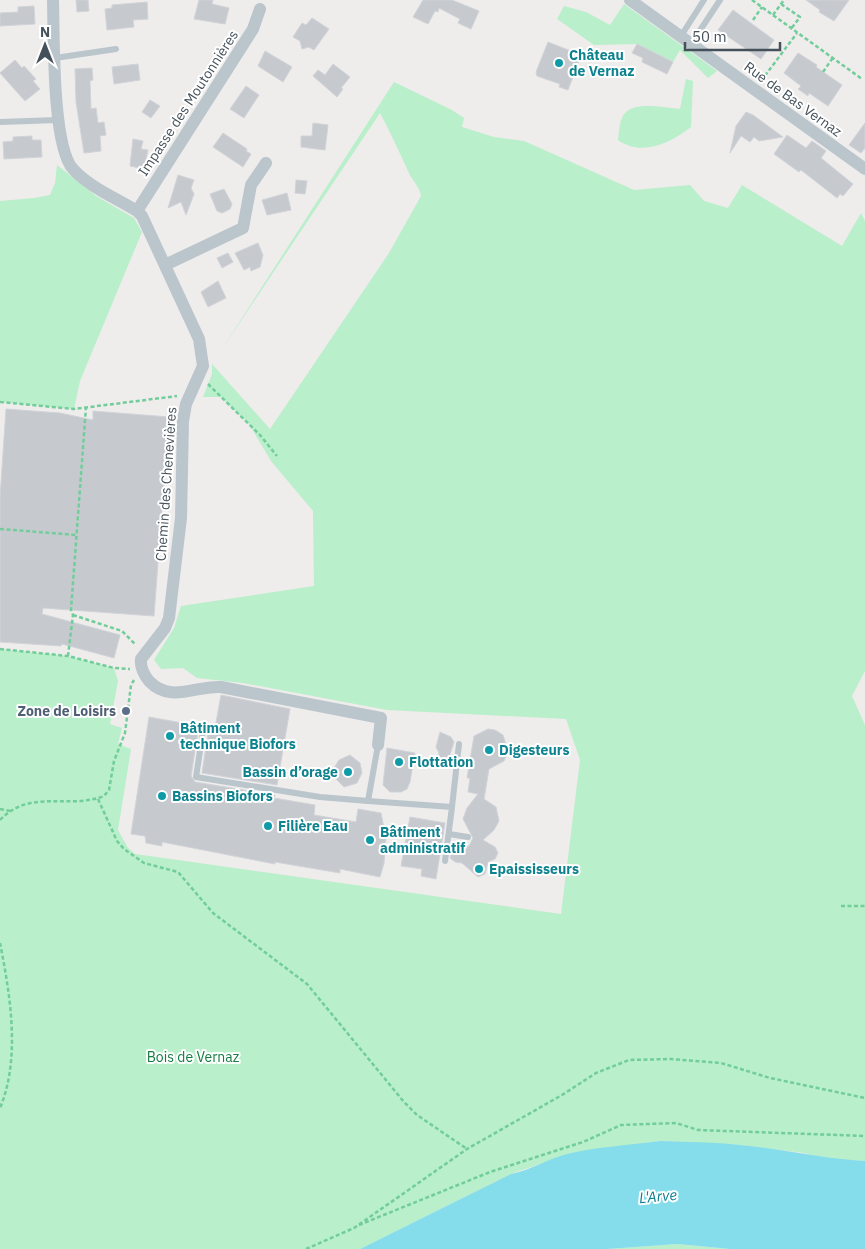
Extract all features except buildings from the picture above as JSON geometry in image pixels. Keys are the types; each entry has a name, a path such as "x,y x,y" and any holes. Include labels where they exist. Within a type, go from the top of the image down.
{"street":[{"path":"53,0 58,120 63,153 74,171 88,182 137,210 145,220 199,340 203,358 201,375"},
{"name":"Rue de Bas Vernaz","path":"630,0 865,169"},
{"name":"Impasse des Moutonnières","path":"137,210 253,29 260,9"},
{"path":"165,265 243,228 251,184 266,162"},
{"name":"Chemin des Chenevières","path":"142,669 141,662 145,653 165,628 170,612 181,518 183,421 191,392 201,375"},
{"path":"142,669 154,685 173,694 207,687 221,687 381,718 378,745"}],"lane":[{"path":"686,40 704,0"},
{"path":"686,40 720,0"},
{"path":"56,58 116,49"},
{"path":"0,122 58,120"},
{"path":"204,725 196,777 320,797 452,807"},
{"path":"445,861 459,744"},
{"path":"368,801 378,745"},
{"path":"449,834 468,837"}],"path":[{"path":"752,0 862,79"},
{"path":"773,15 784,0"},
{"path":"781,4 800,17 791,28"},
{"path":"753,20 762,7"},
{"path":"754,90 798,33"},
{"path":"823,72 832,58"},
{"path":"201,375 278,456"},
{"path":"0,402 48,408 86,407 160,400 191,392"},
{"path":"68,656 73,615 71,610 86,407"},
{"path":"0,529 76,535"},
{"path":"73,615 122,631 145,653"},
{"path":"0,649 68,656 123,670 142,669"},
{"path":"0,820 10,811 34,802 78,802 98,799 104,796 109,790 114,761 125,733 131,685"},
{"path":"98,799 117,841 124,849 144,863 178,872 213,913 307,984 404,1102 417,1114 467,1148"},
{"path":"0,809 10,811"},
{"path":"841,906 865,906"},
{"path":"0,943 6,972 11,1056 8,1084 0,1108"},
{"path":"354,1228 467,1148 562,1095 596,1073 629,1060 671,1058 721,1063 770,1078 865,1098"},
{"path":"306,1249 490,1172 584,1142 621,1125 676,1123 698,1130 865,1136"}],"green space":[{"path":"624,4 717,71 708,78 680,50 673,62 637,44 594,45 557,19 564,6 586,12 610,25"},
{"path":"686,79 693,81 691,127 665,143 646,148 627,145 618,140 623,116 633,108 649,106 680,109"},
{"name":"Bois de Vernaz","path":"394,82 452,110 464,118 462,127 494,137 524,141 634,190 690,185 704,201 728,208 742,185 842,246 861,213 865,221 865,671 852,696 865,725 865,1161 825,1159 804,1153 739,1145 660,1141 569,1154 511,1174 360,1249 0,1249 0,649 67,656 114,668 118,681 110,724 122,728 118,744 131,749 118,830 128,848 135,854 561,914 580,760 566,719 387,710 243,683 197,678 183,668 161,669 154,660 174,628 181,606 314,586 313,511 271,461 249,424 221,397 203,397 212,374 212,364 270,429 389,253 421,196 380,113 222,349"},
{"path":"57,165 96,196 134,218 142,232 80,381 74,409 0,402 0,201 50,195 55,183"},
{"path":"678,1244 730,1249 607,1249"}],"water":[{"name":"L'Arve","path":"660,1141 730,1144 865,1161 865,1249 730,1249 678,1244 607,1249 360,1249 511,1174 560,1156"}],"place":[{"name":"Château de Vernaz","path":"559,63"},
{"name":"Zone de Loisirs","path":"126,711"},
{"name":"Bâtiment technique Biofors","path":"170,736"},
{"name":"Digesteurs","path":"489,750"},
{"name":"Flottation","path":"399,762"},
{"name":"Bassin d’orage","path":"348,772"},
{"name":"Bassins Biofors","path":"162,796"},
{"name":"Filière Eau","path":"268,826"},
{"name":"Bâtiment administratif","path":"370,840"},
{"name":"Epaississeurs","path":"479,869"}]}
